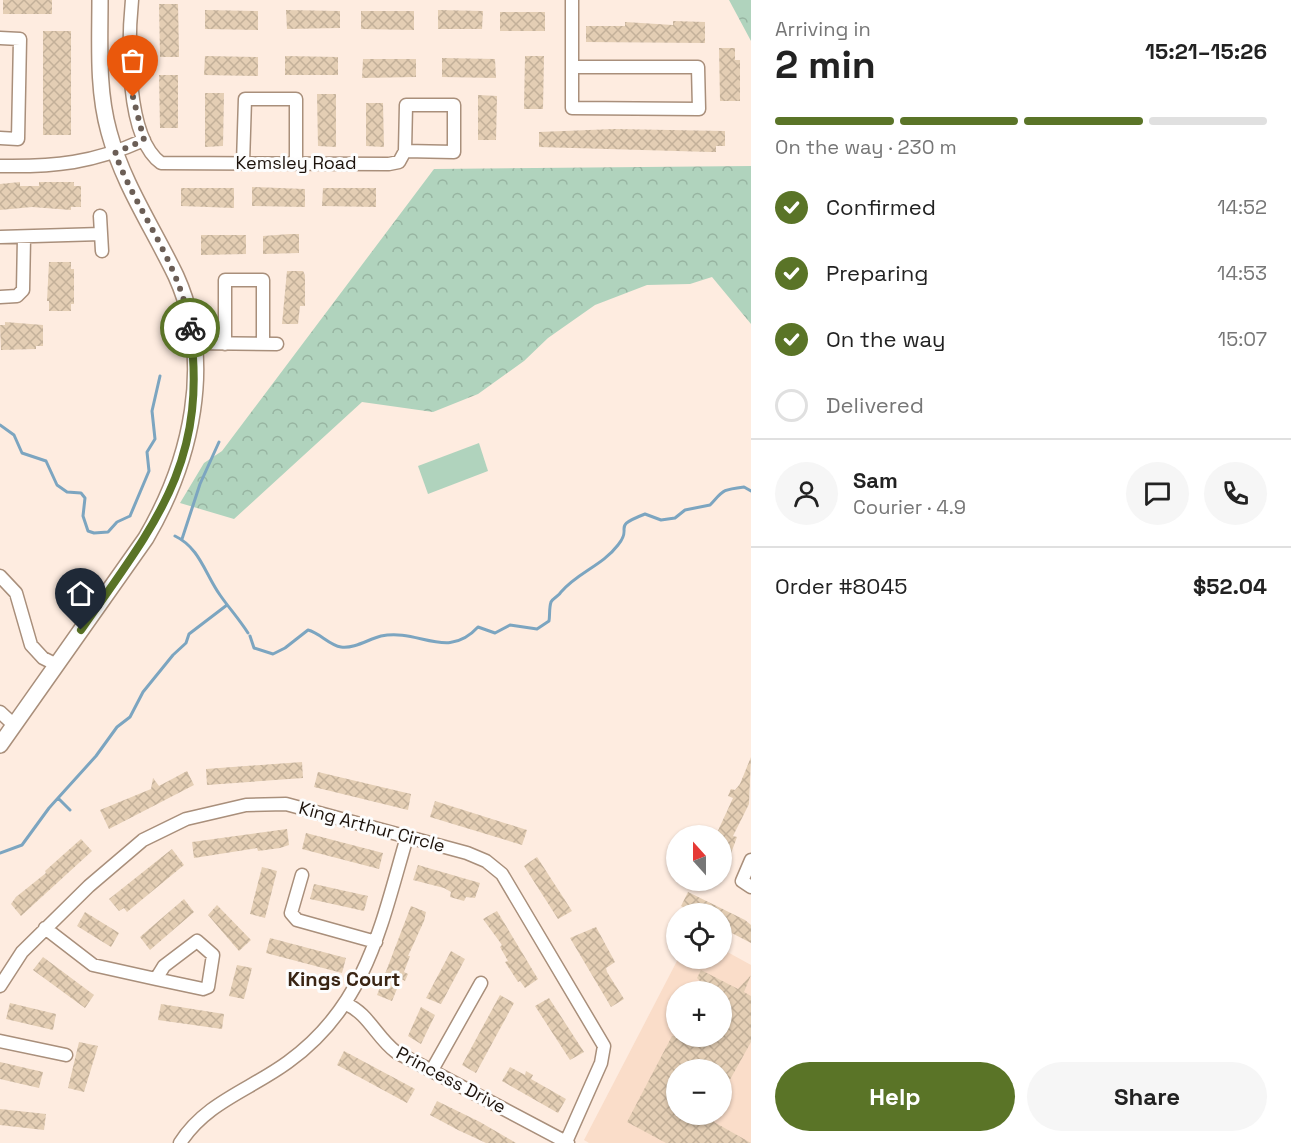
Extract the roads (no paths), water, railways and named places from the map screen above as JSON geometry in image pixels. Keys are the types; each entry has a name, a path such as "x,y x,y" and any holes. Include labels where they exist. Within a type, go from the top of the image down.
{"street":[{"path":"0,745 146,538 172,488 191,423 195,378 192,343 177,279 122,173 115,153 102,94 100,0"},
{"path":"0,166 64,165 115,153 144,140 133,97 132,0"},
{"path":"572,0 572,67 572,108 699,109 698,67 572,67"},
{"path":"0,38 20,39 18,139 0,138"},
{"path":"243,163 244,99 296,99 296,163"},
{"path":"406,105 454,105 454,152 405,151 406,105"},
{"name":"Kemsley Road","path":"144,140 150,155 160,163 389,164 399,162 405,151"},
{"path":"100,216 102,251"},
{"path":"0,237 101,234"},
{"path":"0,297 13,297 22,292 24,238"},
{"path":"225,344 225,280 263,280 263,344"},
{"path":"192,343 277,344"},
{"path":"0,576 16,593 31,645 43,658 57,665"},
{"path":"0,712 14,725"},
{"name":"King Arthur Circle","path":"0,986 22,952 45,928 143,840 186,819 246,805 286,804 407,837 479,857 502,874 601,1038 604,1053 601,1063 567,1142"},
{"path":"180,1143 208,1111 273,1072 304,1050 322,1034 346,1004 366,970 407,837"},
{"path":"751,860 742,881 751,887"},
{"path":"302,874 291,913 297,920 376,942"},
{"path":"45,928 93,965 156,979 203,989 208,987 213,955 197,941 164,966 156,979"},
{"path":"432,1070 481,983"},
{"name":"Princess Drive","path":"346,1004 360,1011 386,1045 567,1142"},
{"path":"0,1041 66,1055"}],"waterway":[{"path":"130,516 149,471 147,452 155,439 152,411 160,376"},
{"path":"0,425 14,435 22,453 46,461 57,485 67,492 81,493 85,498 83,516 88,531 108,532 117,522 130,516"},
{"path":"182,539 200,484 219,442"},
{"path":"250,636 254,648 273,654 285,648 308,630 328,642 346,647 381,636 408,636 444,643 455,642 466,637 478,627 495,633 510,625 537,629 549,621 550,604 553,599 618,545 628,522 645,514 661,520 675,518 685,510 710,505 727,490 744,487 751,491"},
{"path":"175,536 196,554 220,595 248,633"},
{"path":"0,853 22,845 49,808 96,756 117,727 130,717 143,692 173,655 186,643 189,634 227,605"},
{"path":"58,798 70,810"}],"district":[{"name":"Kings Court","path":"344,979"}]}
